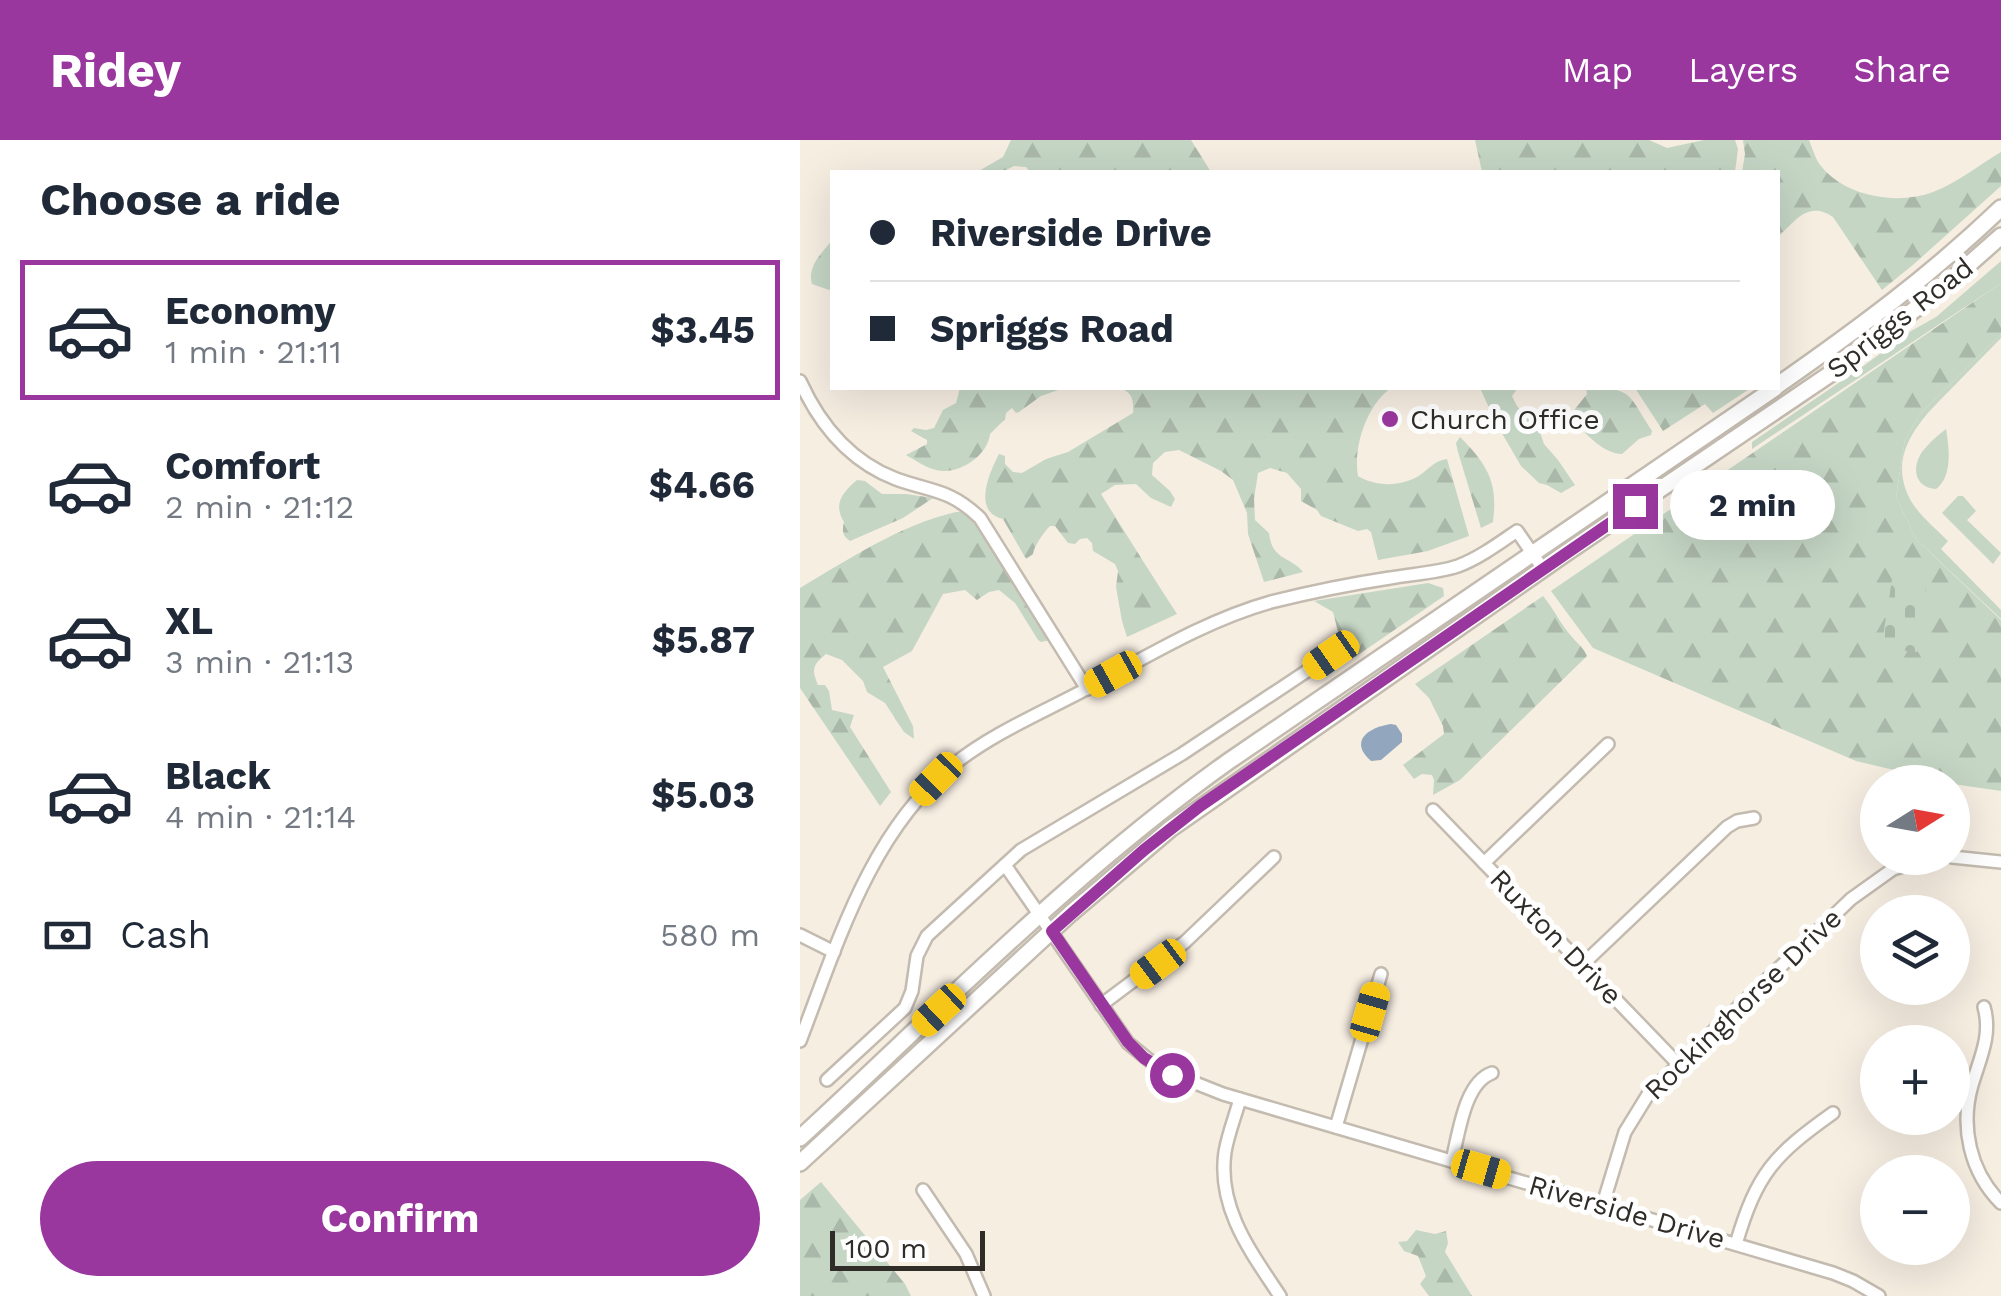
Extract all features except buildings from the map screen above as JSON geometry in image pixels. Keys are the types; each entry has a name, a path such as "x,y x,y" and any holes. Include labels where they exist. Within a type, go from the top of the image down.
{"main road":[{"name":"Spriggs Road","path":"1780,383 1880,314 2001,208"},
{"name":"Spriggs Road","path":"800,1163 1052,931 1200,806 1836,370 1940,290 2001,236"},
{"name":"Spriggs Road","path":"800,1138 1100,860 1200,781 1770,390"}],"street":[{"path":"800,381 822,423 860,460 897,479 948,494 980,518 1087,689"},
{"path":"800,1041 834,952 889,839 936,779 978,748 1181,638 1240,612 1311,592 1449,568 1478,557 1517,532 1543,569"},
{"path":"828,1080 906,1008 916,956 927,936 1005,865 1331,655"},
{"path":"1484,863 1608,744"},
{"name":"Ruxton Drive","path":"1432,810 1678,1065"},
{"path":"1582,965 1727,827 1754,818"},
{"path":"1101,1005 1185,942 1274,857"},
{"path":"1970,859 2001,862"},
{"name":"Riverside Drive","path":"1005,865 1128,1042 1160,1069 1240,1099 1833,1273 1879,1296"},
{"name":"Rockinghorse Drive","path":"1603,1204 1620,1142 1650,1094 1850,899 1886,875"},
{"path":"800,935 834,952"},
{"path":"1336,1127 1381,974"},
{"path":"1984,1007 1987,1037 1968,1104 1968,1139 1980,1174 2001,1203"},
{"path":"1452,1160 1471,1092 1481,1078 1492,1073"},
{"path":"1240,1099 1224,1157 1226,1193 1240,1232 1280,1296"},
{"path":"1736,1244 1751,1198 1770,1166 1834,1112"},
{"path":"923,1190 966,1254 984,1296"}],"green space":[{"path":"1011,140 1191,140 1210,170 1028,170 1014,166 1006,170 980,170 1003,157"},
{"path":"1475,140 1649,140 1667,148 1704,140 1735,140 1738,149 1735,170 1482,170"},
{"path":"1743,140 1809,140 1818,162 1840,183 1870,195 1903,198 1933,192 2001,152 2001,186 1882,290 1833,217 1824,212 1802,215 1780,235 1780,170 1742,170"},
{"path":"830,242 829,290 812,284 816,260"},
{"path":"2001,261 2001,283 1752,449 1752,442 1936,317"},
{"path":"2001,283 2001,334 1921,413 1905,439 1896,497 1916,539 2001,620 2001,791 1970,786 1970,765 1873,765 1856,761 1593,648 1551,591"},
{"path":"2001,334 1919,425 1904,453 1902,468 1911,501 1948,541 1941,549 2001,610 2001,619 1916,539 1896,497 1905,439 1921,413"},
{"path":"959,390 1058,390 1041,396 1019,412 1012,408 990,434 980,455 951,471 933,469 906,455 927,444 927,440 911,431 934,428 943,410 956,403"},
{"path":"1388,390 1364,427 1358,476 1373,482 1397,483 1413,479 1447,459 1469,536 1428,551 1378,560 1371,532 1358,531 1321,516 1301,501 1301,489 1287,473 1270,468 1258,473 1255,520 1269,533 1274,549 1303,572 1264,582 1248,534 1247,513 1233,480 1179,450 1165,452 1153,463 1152,475 1175,499 1171,507 1151,498 1136,484 1115,485 1101,494 1177,614 1127,637 1115,564 1093,551 1087,538 1068,543 1055,526 1050,526 1026,559 1003,519 988,509 985,500 999,454 1005,456 1005,464 1013,472 1022,473 1068,452 1133,413 1126,391"},
{"path":"1481,390 1516,390 1512,396 1517,406 1540,432 1544,444 1575,485 1561,493 1539,483 1521,466"},
{"path":"1586,390 1617,390 1628,395 1651,435 1639,439 1622,454 1608,451 1575,422 1575,409"},
{"path":"1636,390 1748,390 1713,413 1705,404 1663,431"},
{"path":"1946,429 1949,452 1945,477 1936,489 1929,488 1919,481 1917,464 1924,449"},
{"path":"1460,437 1484,466 1492,485 1493,522 1481,528 1458,452 1456,443"},
{"path":"857,480 865,481 882,494 933,498 903,518 850,541 843,533 839,504"},
{"path":"1958,496 1963,496 1976,511 1967,520 2001,553 1993,564 1942,513"},
{"path":"963,512 984,533 1050,640 1038,640 1015,603 999,590 977,600 965,590 943,594 912,651 883,667 913,726 914,739 904,732 885,703 867,692 863,681 842,660 826,654 814,671 818,685 825,685 829,691 832,710 854,715 850,727 891,792 880,806 800,688 800,588 895,534"},
{"path":"1892,580 1926,585 1917,652 1881,649"},
{"path":"1428,583 1443,588 1444,596 1355,657 1342,648 1333,612 1314,601"},
{"path":"1543,596 1587,656 1460,780 1433,795 1432,775 1422,774 1414,779 1403,765 1444,734 1429,698 1415,684"},
{"path":"821,1182 911,1296 800,1296 800,1200"},
{"path":"1416,1230 1435,1234 1446,1231 1445,1252 1472,1296 1429,1296 1420,1284 1426,1276 1418,1256 1404,1251 1398,1242 1407,1241"}],"water":[{"path":"1391,724 1402,734 1402,742 1381,760 1371,761 1364,754 1361,741 1375,728"}],"place":[{"name":"Church Office","path":"1390,419"}],"route":[{"path":"1172,1075 1144,1058 1128,1042 1052,931 1200,806 1635,506"}]}
